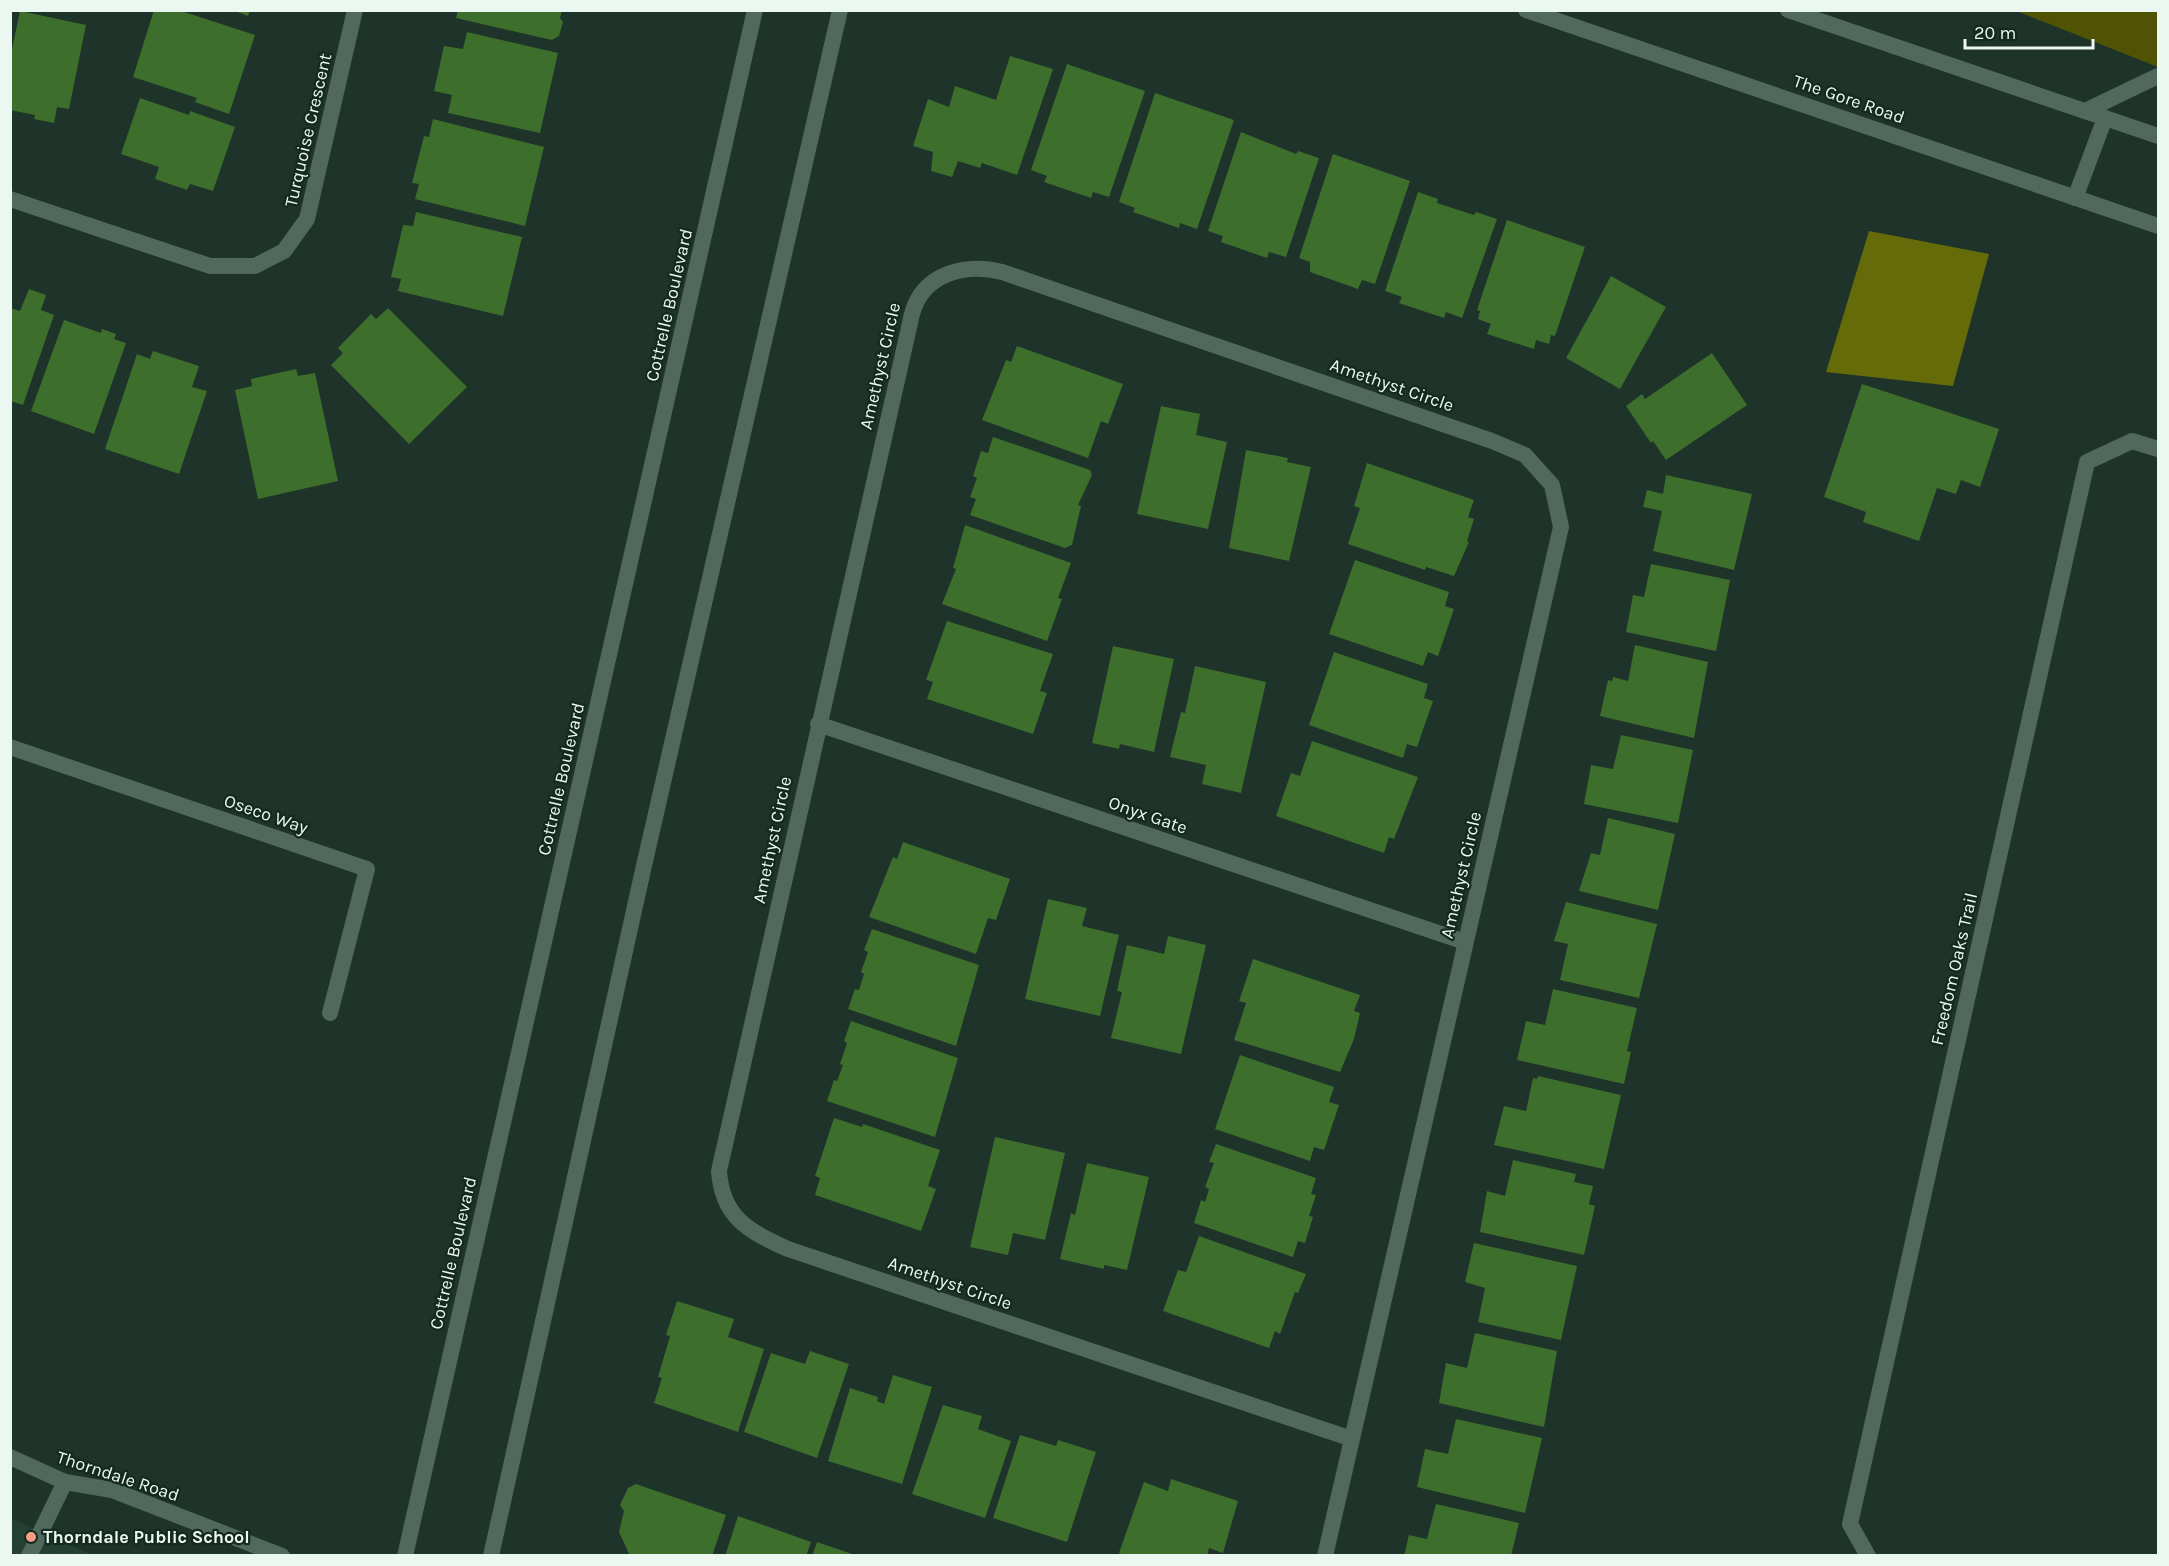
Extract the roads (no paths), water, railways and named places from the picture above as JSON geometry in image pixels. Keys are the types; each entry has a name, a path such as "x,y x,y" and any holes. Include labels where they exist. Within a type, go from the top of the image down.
{"street":[{"name":"Turquoise Crescent","path":"10,199 210,266 255,266 284,251 307,219 355,10"},
{"name":"Cottrelle Boulevard","path":"405,1556 755,10"},
{"path":"491,1556 641,881 840,10"},
{"name":"The Gore Road","path":"1526,10 2158,226"},
{"path":"1788,10 2158,136"},
{"path":"2085,111 2158,76"},
{"path":"2076,198 2105,118"},
{"name":"Amethyst Circle","path":"1325,1556 1352,1439 1465,942 1561,527 1552,485 1526,455 1492,441 1002,272 970,267 947,274 926,286 915,300 719,1171 721,1191 729,1210 748,1229 788,1249 1352,1439"},
{"name":"Freedom Oaks Trail","path":"1868,1556 1850,1524 2087,462 2132,441 2158,449"},
{"name":"Onyx Gate","path":"818,724 1465,942"},
{"name":"Oseco Way","path":"10,747 367,869 330,1014"},
{"name":"Thorndale Road","path":"10,1457 65,1482 112,1490 282,1556"},
{"path":"29,1556 65,1482"}],"place":[{"name":"Thorndale Public School","path":"31,1537"}]}
